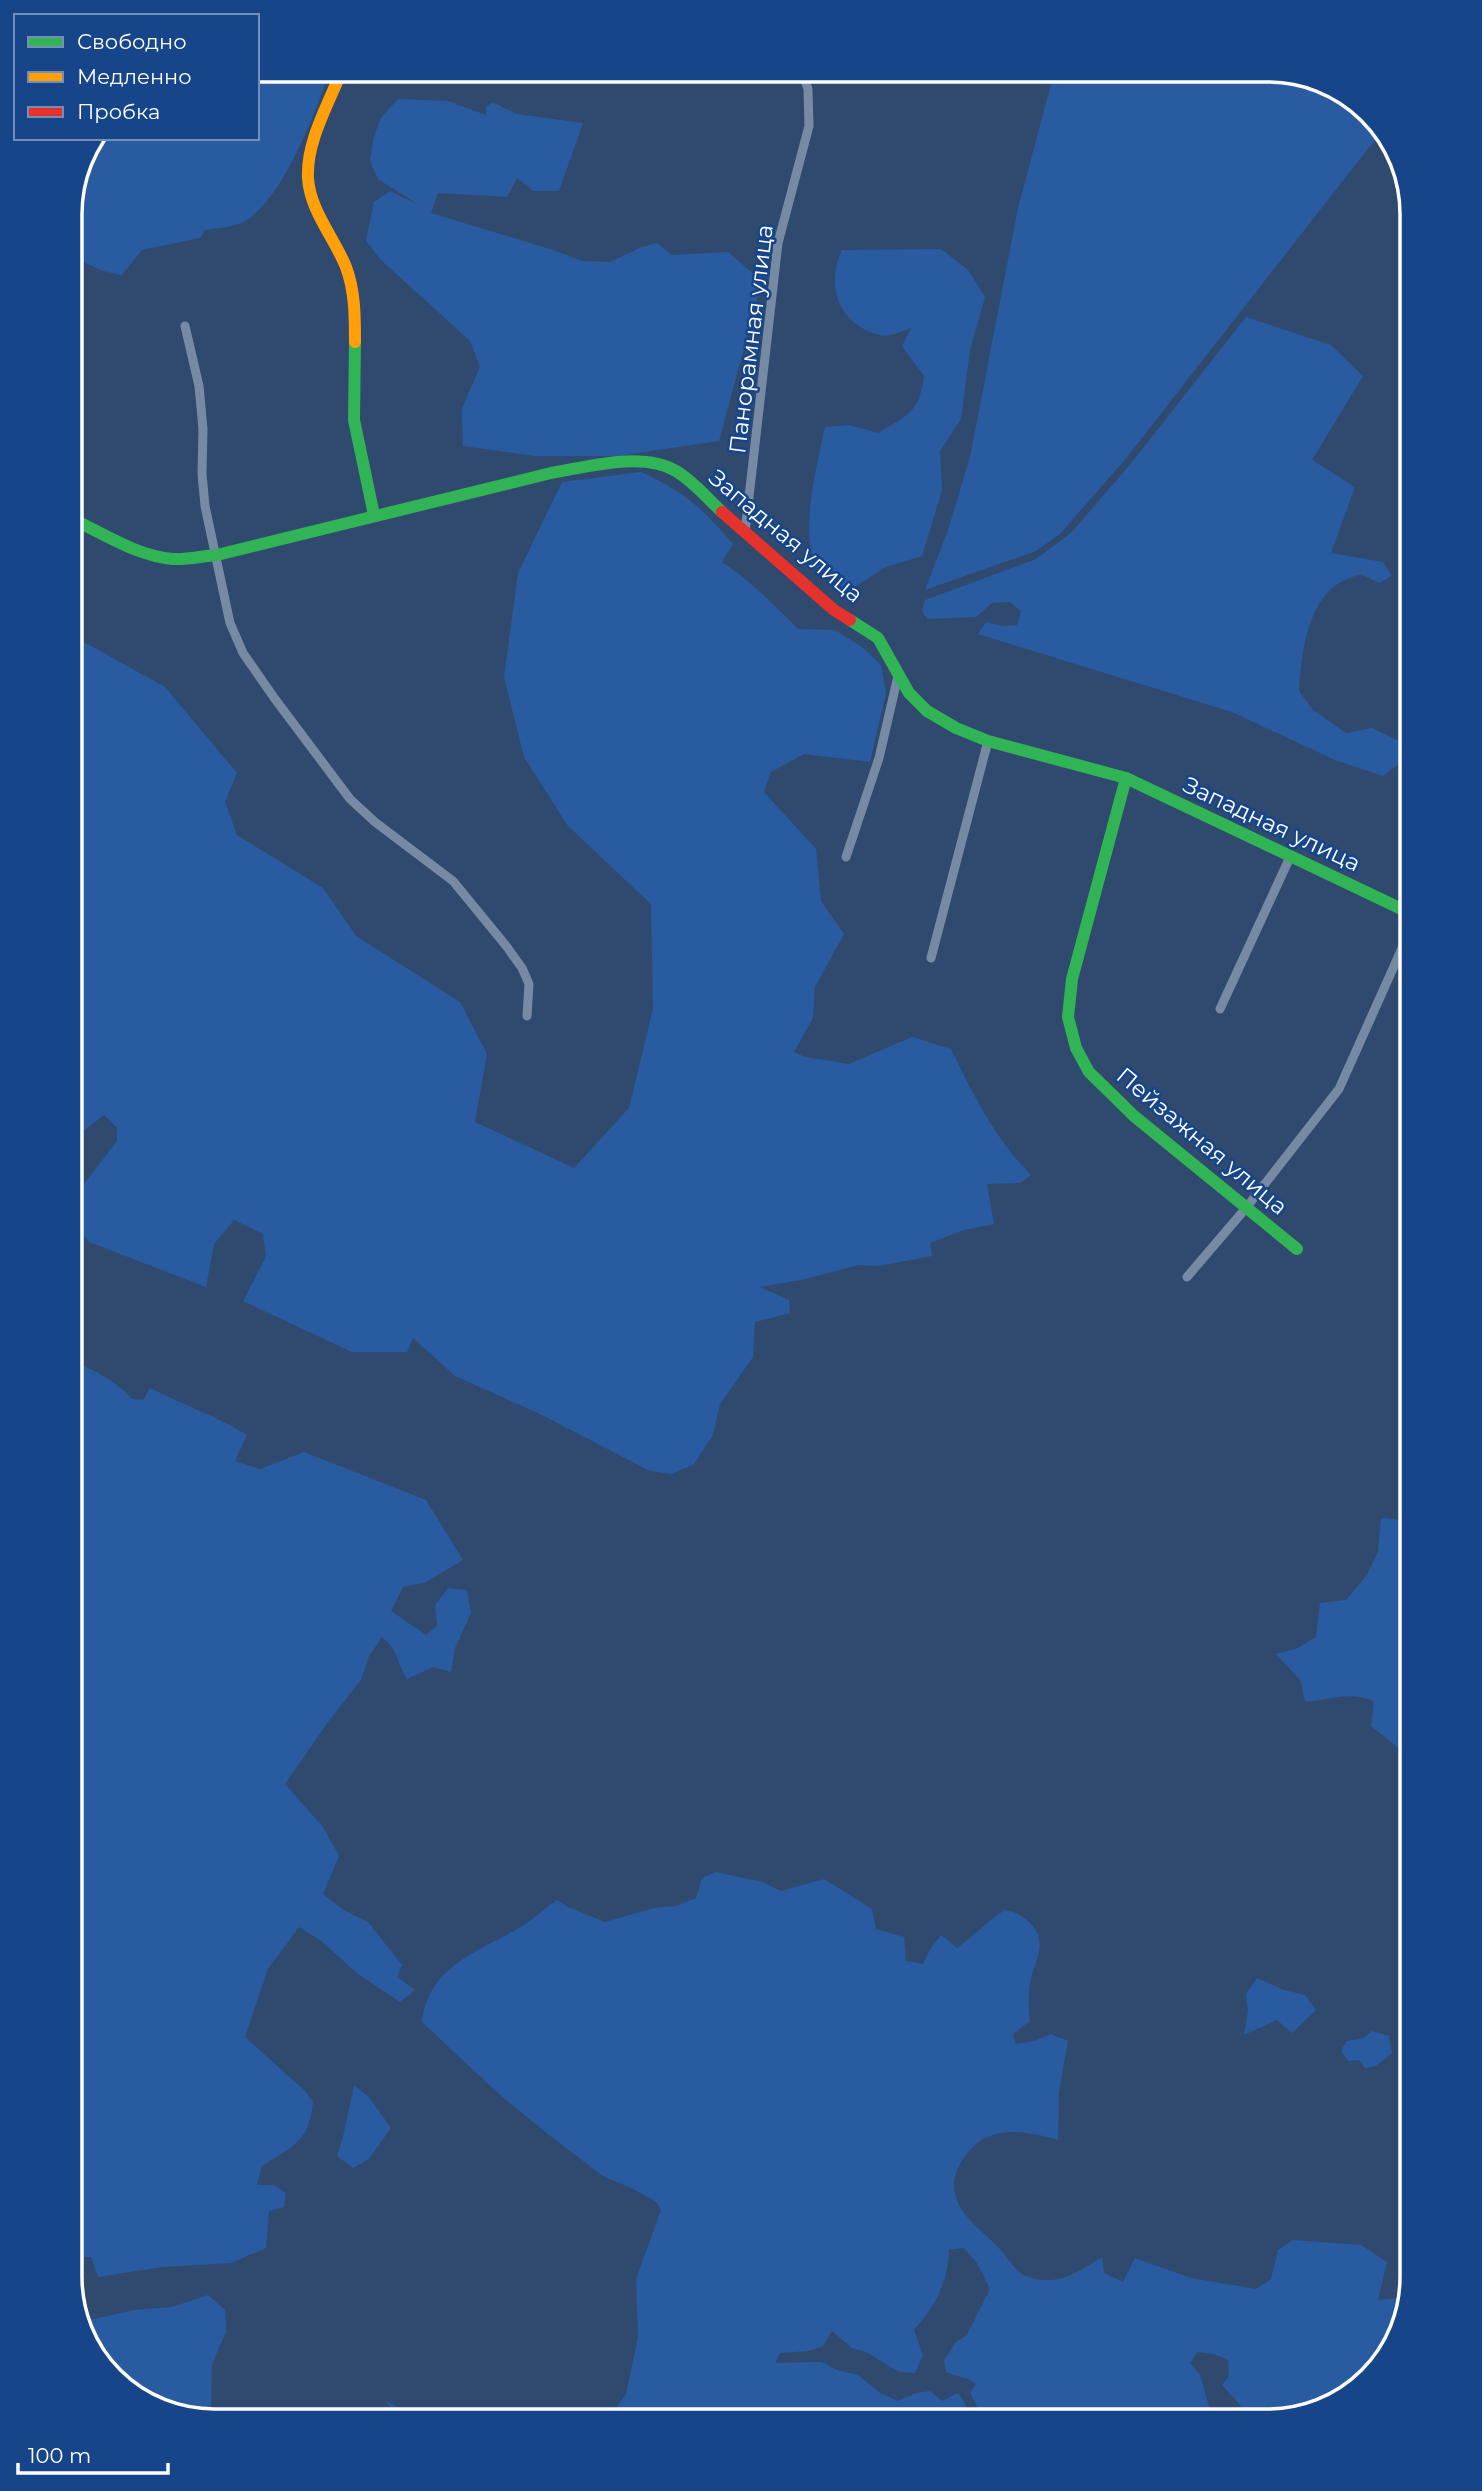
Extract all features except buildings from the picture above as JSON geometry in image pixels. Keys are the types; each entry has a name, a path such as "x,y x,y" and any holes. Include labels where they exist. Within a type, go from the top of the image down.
{"street":[{"path":"337,83 309,156 307,173 313,203 351,282 354,303 353,407 374,515"},
{"name":"Панорамная улица","path":"745,531 779,243 809,126 806,83"},
{"path":"185,326 199,386 204,429 203,489 230,623 243,653 350,799 375,822 453,881 500,937 527,977 527,1016"},
{"name":"Западная улица","path":"83,524 161,557 174,559 217,555 551,473 607,463 649,462 676,471 834,610 878,638 909,693 927,711 956,728 988,741 1126,778 1400,908"},
{"path":"846,857 879,758 898,676"},
{"path":"932,958 988,741"},
{"name":"Пейзажная улица","path":"1126,778 1072,979 1068,1017 1076,1048 1089,1072 1134,1116 1297,1249"},
{"path":"1220,1009 1291,855"},
{"path":"1187,1277 1246,1208 1339,1089 1400,953"}],"shaded area":[{"path":"259,83 325,83 286,173 261,208 247,220 227,227 205,230 200,238 142,250 122,275 103,271 83,262 83,197 92,164 105,140 259,140"},
{"path":"1051,83 1294,85 1310,89 1341,104 1376,138 1127,457 1060,534 1036,551 925,590 948,530 970,457 1018,208"},
{"path":"398,99 448,101 486,115 486,108 492,102 517,114 583,123 559,191 533,191 517,178 507,197 438,193 431,213 582,261 610,262 657,243 672,255 728,252 762,281 719,441 617,456 535,456 463,446 462,408 480,367 470,341 381,260 366,241 374,202 390,191 419,205 378,179 370,161 374,136 381,118"},
{"path":"941,249 968,270 985,297 970,350 961,419 940,451 942,491 922,556 886,567 851,589 831,582 819,570 812,554 810,510 825,427 849,425 878,433 897,422 915,406 924,376 902,346 911,328 884,336 854,323 845,313 836,290 837,264 842,250"},
{"path":"1246,317 1331,345 1363,376 1312,460 1355,487 1331,553 1383,562 1392,576 1379,583 1361,574 1330,589 1309,627 1299,691 1313,710 1346,733 1372,728 1400,741 1400,766 1397,765 1383,776 1335,760 1232,712 978,634 986,622 1003,626 1017,625 1021,611 1010,602 992,603 976,617 927,619 922,610 925,600 1036,559 1072,532 1133,461"},
{"path":"641,472 670,487 712,520 733,544 722,562 752,585 798,629 835,630 862,647 881,665 886,693 870,762 804,754 771,772 764,792 816,849 821,901 844,934 815,987 813,1018 794,1052 805,1057 849,1064 912,1037 951,1049 976,1099 996,1131 1031,1175 1020,1183 987,1184 994,1224 964,1230 930,1243 932,1256 878,1266 859,1265 760,1287 789,1300 790,1313 755,1322 753,1357 720,1404 713,1435 694,1464 672,1474 650,1471 540,1414 455,1376 413,1338 407,1352 352,1352 243,1301 266,1257 263,1234 234,1220 214,1244 206,1287 89,1242 83,1234 84,1184 117,1141 117,1128 104,1115 83,1130 83,641 165,687 237,773 225,802 237,835 323,888 356,936 460,1002 487,1054 475,1122 574,1168 629,1108 653,1009 651,904 568,826 524,757 504,677 518,573 562,482"},
{"path":"82,1366 119,1386 132,1399 143,1400 150,1388 247,1435 235,1461 260,1469 304,1452 426,1500 463,1560 426,1582 403,1587 391,1611 426,1635 437,1626 435,1605 448,1588 467,1590 471,1613 455,1648 451,1672 433,1667 407,1679 394,1652 382,1637 369,1656 361,1680 285,1784 323,1827 339,1856 323,1894 345,1911 368,1922 402,1965 397,1977 415,1990 400,2002 358,1974 320,1940 299,1927 268,1969 245,2037 305,2091 313,2102 308,2126 298,2142 262,2166 257,2185 274,2185 286,2193 284,2207 269,2211 266,2248 231,2263 162,2267 98,2277 91,2257 82,2257"},
{"path":"1381,1518 1400,1520 1400,1749 1371,1726 1374,1701 1347,1696 1305,1702 1301,1681 1276,1654 1298,1648 1316,1637 1320,1603 1346,1600 1367,1575 1378,1552"},
{"path":"716,1872 762,1882 781,1891 824,1879 872,1909 876,1929 904,1937 906,1961 923,1964 941,1935 957,1948 1005,1910 1021,1916 1035,1929 1040,1942 1029,1989 1030,2021 1013,2034 1016,2044 1051,2034 1068,2041 1059,2092 1058,2140 1006,2132 983,2139 972,2147 957,2171 954,2185 958,2203 967,2217 1012,2265 1027,2277 1043,2280 1059,2279 1102,2257 1104,2273 1123,2282 1135,2258 1191,2278 1256,2289 1271,2279 1278,2250 1293,2240 1361,2245 1387,2262 1378,2300 1398,2298 1393,2319 1378,2350 1355,2376 1341,2387 1318,2399 1285,2408 1239,2409 1241,2406 1222,2385 1229,2376 1228,2360 1214,2354 1197,2352 1190,2363 1200,2375 1210,2409 978,2409 970,2393 976,2384 946,2372 944,2360 956,2342 967,2335 990,2289 977,2263 964,2248 949,2250 946,2273 939,2293 914,2330 923,2355 915,2373 899,2372 868,2353 852,2348 832,2331 823,2346 808,2351 780,2353 775,2363 821,2362 837,2370 858,2375 880,2393 898,2401 916,2393 930,2391 942,2401 958,2393 966,2409 615,2408 626,2394 638,2337 636,2279 661,2210 655,2201 603,2176 549,2135 500,2095 422,2022 435,1985 447,1972 461,1960 527,1923 557,1900 605,1922 654,1908 676,1906 696,1898 702,1878"},
{"path":"1257,1978 1284,1990 1305,1995 1316,2010 1292,2033 1277,2020 1244,2035 1248,2011 1246,1994"},
{"path":"1372,2031 1389,2036 1392,2053 1376,2066 1365,2068 1359,2060 1348,2061 1341,2050 1347,2041 1363,2038"},
{"path":"354,2085 369,2097 391,2128 369,2159 353,2168 337,2156"},
{"path":"208,2295 225,2310 226,2332 212,2364 211,2408 172,2402 141,2387 115,2364 104,2350 89,2320 134,2310 172,2307"}],"traffic: fast":[{"path":"355,342 354,420 374,515"},
{"path":"83,524 120,543 159,557 173,559 217,555 551,473 631,461 663,465 676,471 722,512"},
{"path":"850,620 878,638 909,693 927,711 956,728 988,741 1126,778 1400,908"},
{"path":"1126,778 1072,979 1068,1017 1076,1048 1089,1072 1134,1116 1297,1249"}],"traffic: slow":[{"path":"336,83 314,137 308,178 313,202 349,276 354,304 355,342"}],"traffic: jam":[{"path":"722,512 834,610 850,620"}]}
